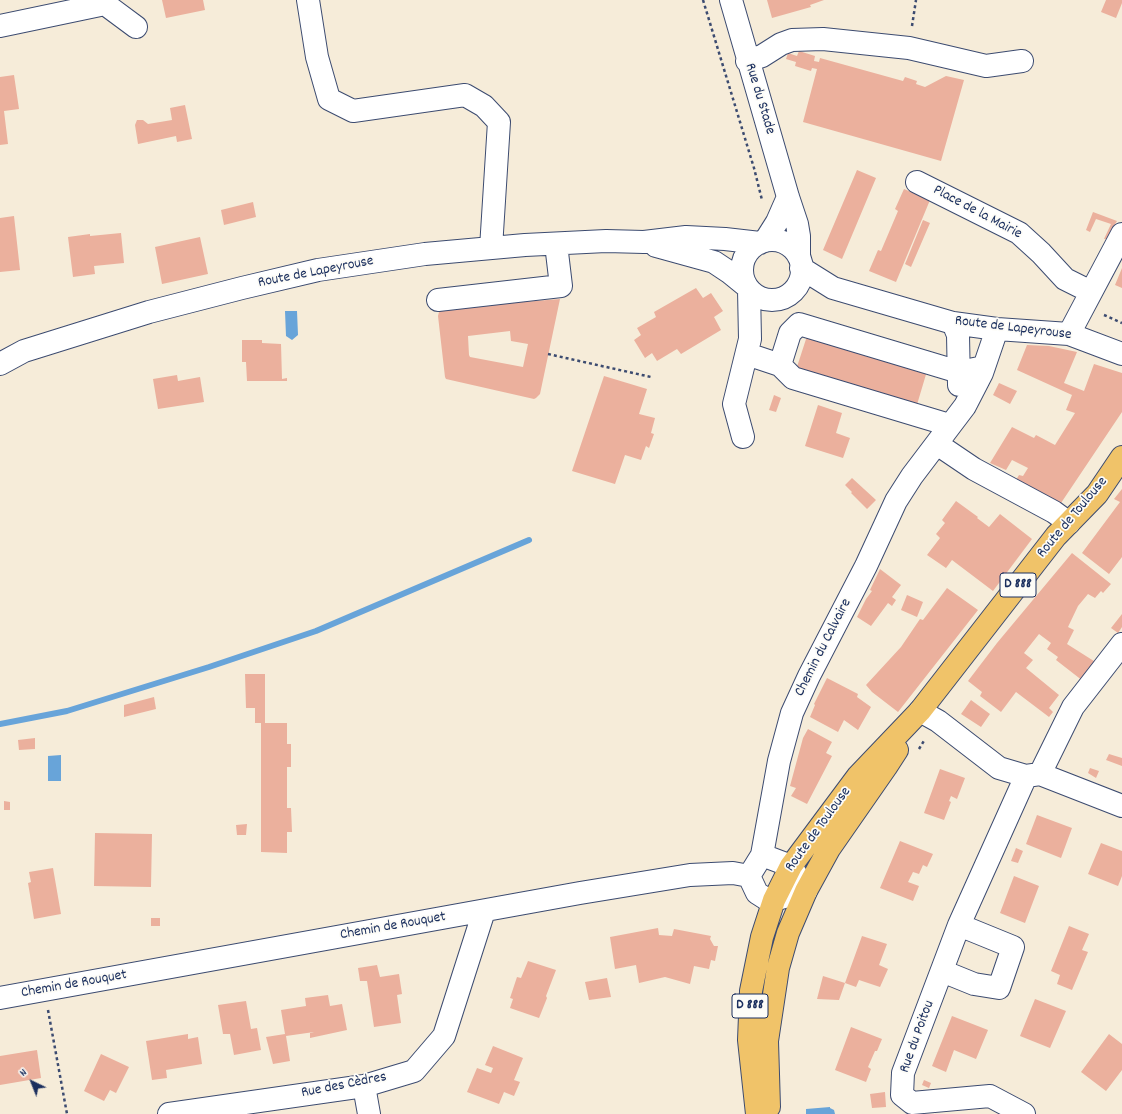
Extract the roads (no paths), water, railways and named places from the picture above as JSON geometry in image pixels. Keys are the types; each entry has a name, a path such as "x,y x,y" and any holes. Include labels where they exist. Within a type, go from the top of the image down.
{"main road":[{"name":"Route de Toulouse","path":"770,1114 768,1102 767,1041 773,993 778,968 788,933 806,891 829,849 886,767 929,716 1051,542 1097,494 1122,457"},
{"name":"Route de Toulouse","path":"756,1114 749,1040 751,991 762,937 774,900 791,866 858,776 929,716"}],"street":[{"path":"308,0 317,57 329,99 353,110 465,95 484,106 499,122 492,248"},
{"name":"Rue du Stade","path":"731,0 747,61 797,224 800,263"},
{"path":"0,26 105,4 136,26"},
{"path":"747,61 762,56 780,44 792,40 823,39 909,48 986,66 1022,61"},
{"name":"Place de la Mairie","path":"917,182 1019,232 1065,279 1091,292"},
{"path":"763,242 777,222 788,197"},
{"path":"1069,334 1122,234"},
{"name":"Route de Lapeyrouse","path":"0,364 24,352 120,321 242,288 318,270 425,254 492,248 606,241 644,242 686,238 763,242"},
{"name":"Route de Lapeyrouse","path":"644,242 714,262 747,287"},
{"path":"749,347 783,298 794,290 801,276 800,263 794,250 781,242 763,242 752,248 746,256 742,275 747,287 755,296 770,300 783,298"},
{"path":"438,300 561,286 556,244"},
{"name":"Route de Lapeyrouse","path":"800,263 833,288 954,323 997,329 1069,334 1122,354"},
{"path":"743,437 734,404 749,347 747,287"},
{"name":"Route de Lapeyrouse","path":"783,298 833,288"},
{"name":"Chemin du Calvaire","path":"941,435 959,390 958,335 954,323"},
{"path":"780,365 790,333 799,324 959,372 984,367"},
{"name":"Chemin du Calvaire","path":"749,876 762,856 778,761 792,713 809,676 866,566 896,501 941,435 965,406 984,367 997,329"},
{"path":"749,347 780,365 793,378 941,435 974,469 1054,512 1069,524"},
{"name":"Rue du Poitou","path":"1024,1114 990,1096 912,1103 902,1095 903,1073 959,925 1033,775 1072,707 1122,644"},
{"path":"929,716 999,768 1033,775 1122,806"},
{"path":"749,876 757,892 768,900 774,900 806,891 791,866 762,856"},
{"name":"Chemin de Rouquet","path":"0,998 580,893 690,875 733,873 749,876"},
{"name":"Rue des Cèdres","path":"169,1114 364,1086 414,1071 444,1036 484,911"},
{"path":"942,971 974,984 999,988 1014,947 959,925"},
{"path":"364,1086 368,1114"}],"water":[{"path":"285,311 297,311 298,335 292,340 286,336"},
{"path":"61,755 61,781 48,781 48,756"},
{"path":"830,1107 834,1110 835,1114 806,1114 806,1109"}],"waterway":[{"path":"0,724 67,711 209,667 316,631 529,540"}]}
